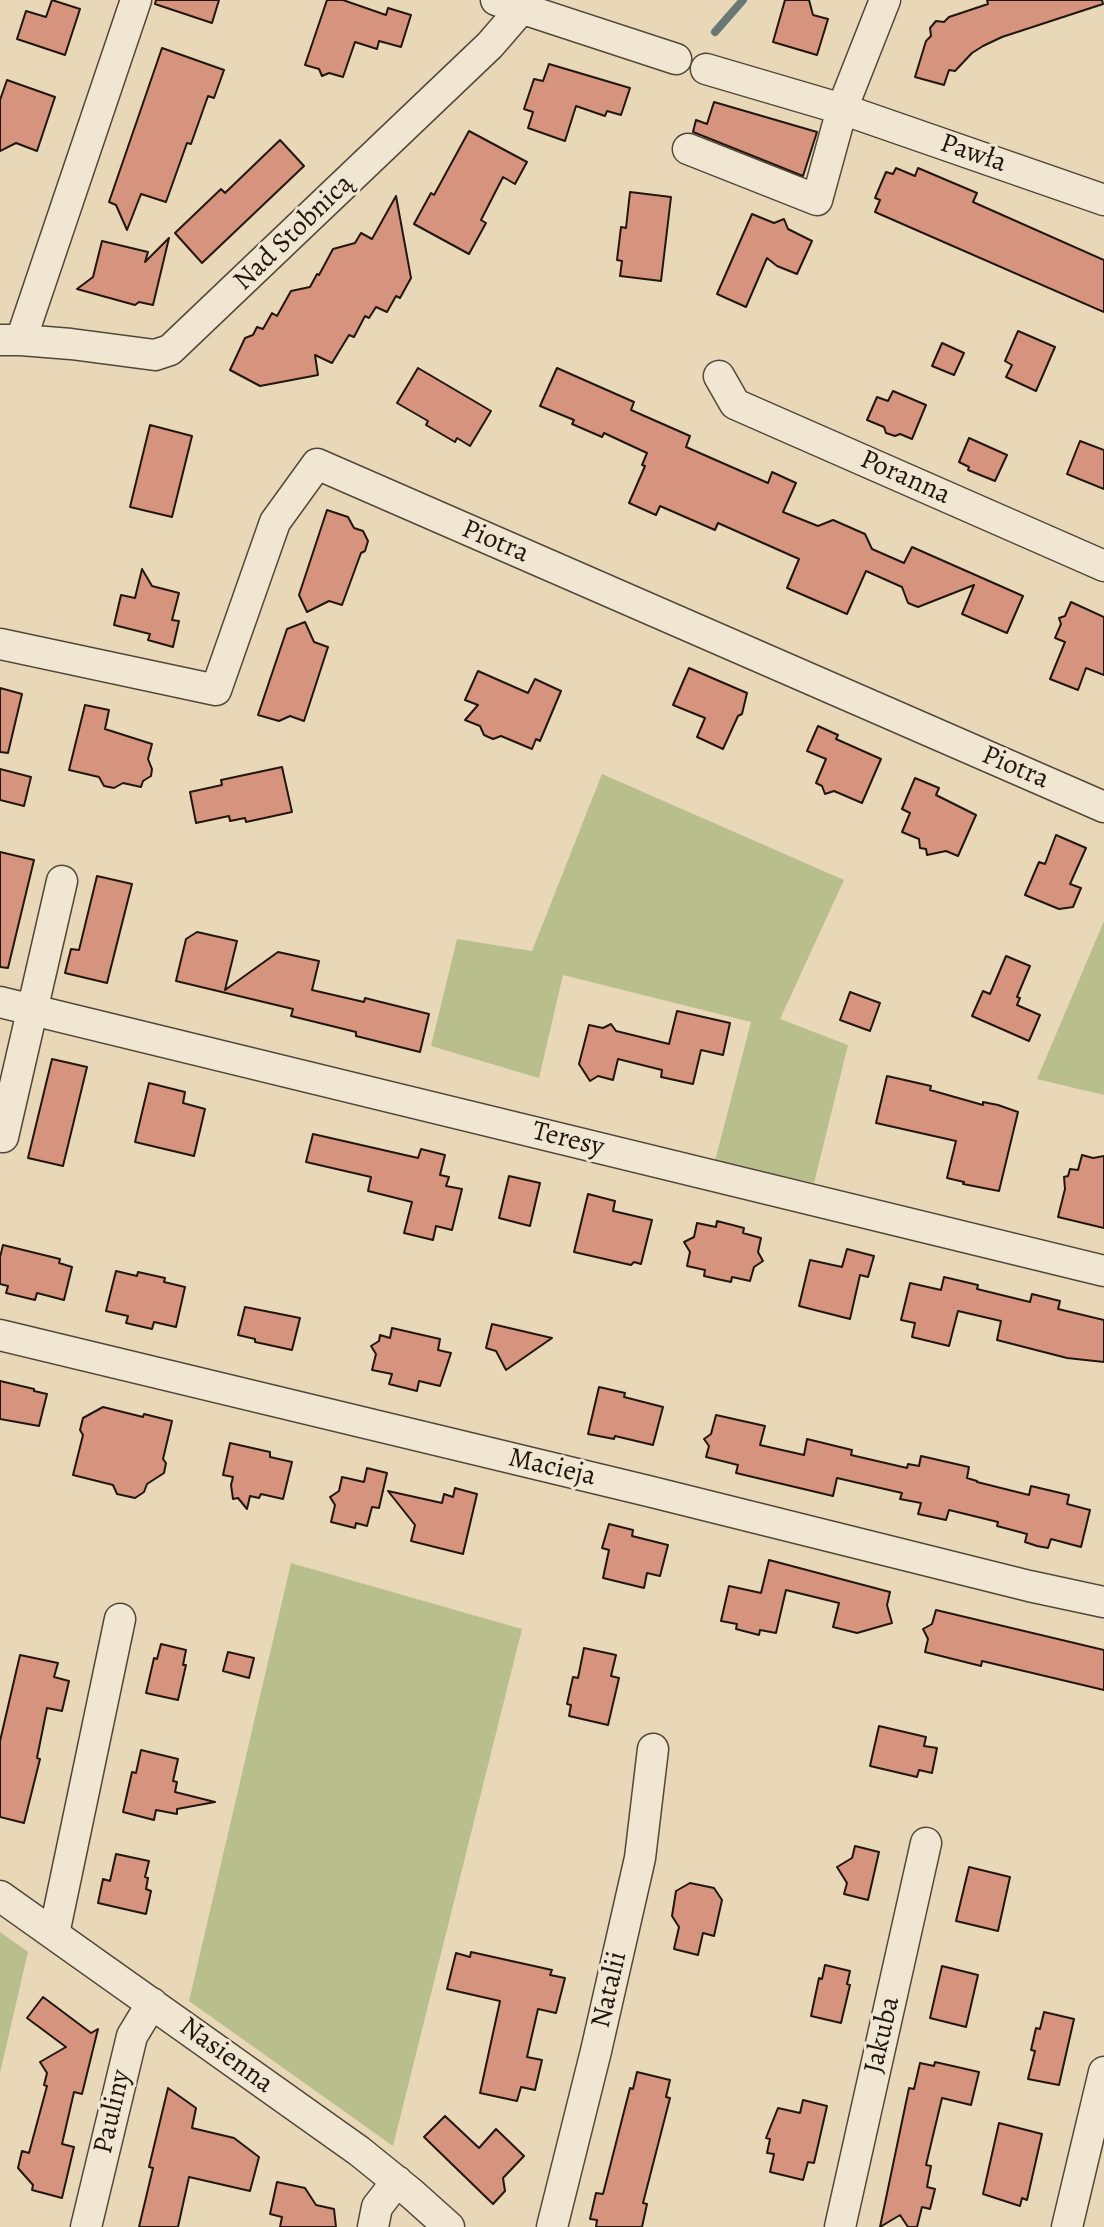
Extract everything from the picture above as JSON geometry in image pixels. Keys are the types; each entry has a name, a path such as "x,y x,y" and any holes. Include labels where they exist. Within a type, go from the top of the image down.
{"street":[{"name":"Nad Stobnicą","path":"136,0 11,340 71,344 155,355 170,350 490,45 509,4 676,59"},
{"path":"688,149 817,200 842,109 885,0"},
{"path":"706,69 842,109"},
{"name":"Pawła","path":"842,109 1104,200"},
{"name":"Poranna","path":"719,376 736,404 1104,566"},
{"name":"Piotra","path":"0,644 216,690 275,522 317,464 1104,807"},
{"path":"3,1137 62,881"},
{"name":"Teresy","path":"0,1002 1104,1271"},
{"name":"Macieja","path":"0,1335 661,1494 1015,1583 1104,1602"},
{"path":"54,1934 120,1619"},
{"name":"Natalii","path":"552,2227 640,1858 653,1749"},
{"name":"Jakuba","path":"840,2227 926,1843"},
{"name":"Nasienna","path":"0,1896 397,2181 449,2227"},
{"name":"Pauliny","path":"86,2227 132,2036 152,2003"},
{"path":"1067,2227 1104,2072"},
{"path":"373,2227 377,2207 397,2181"}],"green space":[{"path":"602,774 844,880 780,1019 848,1045 814,1183 715,1161 751,1022 563,975 539,1078 431,1046 457,939 532,951"},
{"path":"1104,921 1104,1095 1037,1079"},
{"path":"291,1563 522,1629 393,2146 189,2001"},
{"path":"0,1932 28,1952 0,2073"}],"building":[{"path":"52,0 80,9 65,55 17,39 26,11 46,17"},
{"path":"156,0 219,0 212,23 155,4"},
{"path":"327,0 343,0 386,15 388,8 411,15 401,47 379,41 377,49 355,42 343,77 329,73 322,76 319,69 305,65"},
{"path":"785,0 809,0 813,15 828,19 817,55 773,42"},
{"path":"987,0 1102,0 1103,4 1002,37 983,46 972,53 955,71 949,70 944,85 915,77 926,41 931,36 930,28 936,21 944,22 949,17 988,4"},
{"path":"162,48 224,70 214,98 208,96 191,144 187,143 166,202 141,194 127,230 116,205 109,202"},
{"path":"549,64 630,88 621,115 607,111 605,116 576,106 565,141 528,128 533,112 524,109 534,79 543,81"},
{"path":"7,80 55,97 37,151 16,143 0,151 0,100"},
{"path":"714,102 817,132 803,176 693,132 696,120 707,124"},
{"path":"469,131 527,162 515,184 503,177 481,220 486,223 469,254 414,224 431,193 434,195"},
{"path":"280,140 304,166 202,263 175,233 221,189 225,193"},
{"path":"896,168 915,176 918,168 977,193 973,202 1104,260 1104,312 875,212 880,200 875,198 886,172 893,174"},
{"path":"630,192 671,197 661,281 620,276 622,261 617,260 621,227 626,228"},
{"path":"396,196 411,278 400,298 396,296 387,312 376,307 369,318 365,316 354,337 349,335 332,363 315,355 318,375 260,386 230,370 245,338 253,335 257,327 263,329 272,313 277,316 291,291 310,287 333,249 355,243 361,233 372,239"},
{"path":"752,214 774,223 784,219 788,229 812,241 797,274 777,266 767,258 746,307 717,294"},
{"path":"169,238 153,305 139,302 135,305 77,289 93,277 102,241 148,252 145,262"},
{"path":"1018,331 1055,347 1036,391 1006,377 1012,365 1005,361"},
{"path":"942,343 964,353 954,375 932,366"},
{"path":"418,368 491,411 470,446 457,438 455,442 426,425 428,421 397,403"},
{"path":"557,368 634,402 631,410 690,436 686,447 768,483 772,472 796,483 783,512 818,526 833,520 865,534 872,549 904,563 912,547 1023,596 1007,633 962,614 974,585 918,607 908,603 902,587 866,571 847,614 787,588 799,559 718,523 715,530 660,506 656,515 629,503 645,466 642,465 647,453 604,433 602,437 572,424 574,420 540,406"},
{"path":"893,391 926,405 912,439 900,434 895,436 886,433 884,427 867,420 877,397 888,401"},
{"path":"150,425 192,436 172,517 130,507"},
{"path":"969,438 1007,455 995,481 968,470 969,467 959,462"},
{"path":"1080,441 1104,450 1104,489 1067,474"},
{"path":"327,510 348,517 354,528 363,531 368,541 342,605 329,601 307,612 299,595"},
{"path":"142,569 152,586 179,593 172,620 179,621 173,647 148,640 150,634 114,625 121,595 135,598"},
{"path":"1071,602 1104,617 1104,675 1086,668 1078,690 1050,679 1065,642 1055,638 1061,624 1059,618 1065,616"},
{"path":"305,622 314,642 328,647 304,721 290,716 279,721 258,715 287,629"},
{"path":"689,668 747,693 742,714 738,716 723,749 697,737 705,718 673,705"},
{"path":"478,671 528,693 535,679 561,691 540,741 536,739 532,749 501,736 493,739 484,735 480,726 465,720 478,705 465,700"},
{"path":"0,688 22,694 8,753 0,752"},
{"path":"85,705 109,710 105,729 152,744 148,759 152,769 151,776 143,781 141,787 123,783 114,788 104,786 99,777 69,770"},
{"path":"818,726 838,735 836,739 881,759 862,803 834,791 825,794 822,786 816,783 826,759 807,751"},
{"path":"282,767 292,812 246,822 245,818 230,821 229,816 196,823 190,792 222,785 221,780"},
{"path":"0,769 31,777 24,806 0,800"},
{"path":"915,778 939,788 936,795 976,815 958,856 946,851 927,855 926,849 920,848 919,839 902,832 910,813 902,809"},
{"path":"1056,835 1086,848 1070,884 1081,888 1073,907 1059,909 1025,895 1039,862 1045,864"},
{"path":"0,852 34,860 8,968 0,967"},
{"path":"97,876 132,884 107,983 65,973 71,949 79,950"},
{"path":"197,932 237,941 225,990 278,952 319,961 312,990 364,1002 365,998 429,1014 420,1052 291,1016 293,1009 176,981 186,939"},
{"path":"1006,956 1030,966 1017,997 1020,998 1017,1005 1040,1015 1029,1041 972,1016 983,991 990,994"},
{"path":"850,992 880,1003 870,1031 840,1020"},
{"path":"677,1011 730,1023 723,1055 701,1050 693,1084 661,1077 662,1070 618,1059 613,1080 598,1076 590,1081 579,1064 589,1025 603,1028 611,1024 616,1031 669,1044"},
{"path":"52,1059 87,1067 63,1166 28,1158"},
{"path":"887,1076 931,1086 930,1090 983,1105 983,1102 1018,1112 999,1191 947,1178 956,1141 876,1123"},
{"path":"149,1083 185,1092 183,1103 205,1109 194,1156 135,1142"},
{"path":"313,1134 418,1158 421,1149 445,1155 440,1175 449,1177 446,1186 462,1189 452,1230 436,1226 433,1240 404,1233 412,1202 368,1191 371,1177 306,1162"},
{"path":"1082,1155 1093,1158 1104,1156 1104,1228 1058,1217 1065,1189 1064,1177 1068,1176 1070,1169 1078,1170"},
{"path":"509,1176 540,1183 530,1226 499,1218"},
{"path":"588,1194 615,1201 613,1211 652,1220 641,1264 634,1262 631,1265 574,1252"},
{"path":"717,1221 744,1228 743,1233 761,1238 758,1252 763,1261 754,1267 750,1281 732,1277 731,1282 704,1276 705,1270 687,1266 690,1252 684,1242 694,1237 697,1223 716,1227"},
{"path":"3,1245 60,1259 59,1263 72,1267 64,1300 37,1293 35,1300 6,1293 8,1286 0,1284"},
{"path":"847,1249 874,1256 868,1277 860,1275 850,1319 799,1306 810,1260 842,1267"},
{"path":"116,1271 137,1276 138,1272 165,1278 164,1282 185,1287 176,1327 154,1322 152,1329 126,1323 128,1316 106,1311"},
{"path":"944,1277 978,1285 977,1289 1030,1302 1032,1294 1060,1301 1058,1309 1104,1320 1104,1362 1067,1358 997,1340 1001,1321 958,1311 949,1346 912,1337 915,1323 901,1320 910,1283 941,1290"},
{"path":"245,1307 300,1318 292,1350 255,1342 255,1339 238,1335"},
{"path":"492,1324 552,1338 506,1370 496,1351 486,1348"},
{"path":"392,1328 440,1339 438,1350 451,1353 440,1386 419,1381 417,1391 389,1384 392,1374 372,1370 376,1354 371,1346 379,1341 380,1335 390,1338"},
{"path":"0,1381 47,1394 39,1426 0,1419"},
{"path":"599,1387 663,1407 653,1445 615,1436 614,1439 588,1434"},
{"path":"103,1407 172,1421 163,1459 166,1463 164,1473 147,1484 144,1492 135,1498 117,1494 113,1485 73,1475 83,1435 80,1430 83,1418"},
{"path":"716,1415 765,1426 760,1445 804,1455 807,1439 852,1450 851,1455 907,1468 908,1464 919,1466 921,1456 969,1467 967,1478 977,1482 1029,1495 1031,1486 1069,1495 1067,1504 1090,1510 1081,1547 1051,1539 1048,1548 1037,1546 1025,1542 1027,1534 997,1526 998,1522 949,1510 946,1520 918,1514 921,1503 900,1499 902,1493 837,1478 833,1496 736,1473 738,1465 706,1457 709,1446 704,1439 711,1434"},
{"path":"230,1443 270,1452 270,1457 292,1462 283,1499 261,1494 259,1498 250,1496 247,1509 238,1498 233,1499 233,1477 223,1475"},
{"path":"367,1468 387,1473 379,1508 372,1507 367,1526 356,1523 355,1528 331,1522 335,1505 330,1497 339,1491 342,1477 364,1482"},
{"path":"455,1488 477,1494 463,1554 411,1541 415,1525 388,1491 442,1503 444,1494 453,1497"},
{"path":"609,1524 633,1530 632,1536 668,1545 660,1576 647,1573 644,1588 603,1578 609,1550 602,1548"},
{"path":"769,1560 890,1592 887,1605 892,1623 857,1633 833,1627 839,1603 786,1590 776,1633 760,1630 759,1635 736,1629 737,1624 721,1621 729,1586 761,1593"},
{"path":"936,1610 1104,1650 1104,1690 982,1661 981,1666 925,1652 928,1639 923,1629 932,1624"},
{"path":"161,1644 186,1650 183,1665 186,1665 178,1700 146,1693 154,1658 157,1659"},
{"path":"584,1648 616,1655 611,1676 619,1678 608,1725 569,1716 571,1705 567,1704 573,1677 578,1678"},
{"path":"228,1652 254,1658 249,1678 223,1671"},
{"path":"20,1655 58,1663 54,1677 69,1681 62,1711 47,1708 37,1758 40,1759 24,1823 0,1817 0,1741"},
{"path":"879,1726 926,1737 924,1746 937,1748 932,1773 919,1770 917,1777 870,1766"},
{"path":"141,1750 178,1759 173,1781 177,1782 175,1792 215,1802 177,1809 177,1814 156,1810 154,1820 123,1812 132,1772 136,1773"},
{"path":"855,1846 879,1852 868,1900 844,1894 847,1883 837,1867 852,1858"},
{"path":"116,1854 149,1861 145,1877 148,1878 146,1889 151,1891 146,1914 98,1903 103,1879 110,1881"},
{"path":"969,1867 1010,1877 998,1931 956,1921"},
{"path":"690,1883 714,1888 722,1900 714,1936 703,1933 698,1955 674,1949 679,1927 672,1916 676,1891"},
{"path":"471,1952 552,1970 550,1975 565,1978 556,2013 538,2009 527,2057 542,2060 535,2090 521,2087 517,2101 480,2093 500,2001 447,1989 456,1953 470,1957"},
{"path":"825,1965 850,1971 847,1984 850,1985 841,2023 811,2016 819,1978 822,1979"},
{"path":"942,1966 978,1975 966,2027 930,2018"},
{"path":"43,1997 91,2033 98,2029 82,2094 74,2092 62,2144 74,2147 62,2198 32,2190 33,2185 18,2168 22,2151 29,2153 47,2086 44,2085 47,2073 40,2062 66,2047 27,2018"},
{"path":"1044,2012 1074,2019 1059,2085 1028,2079 1035,2051 1031,2050 1036,2028 1040,2029"},
{"path":"935,2062 979,2072 971,2105 942,2098 926,2165 931,2166 927,2187 935,2189 930,2209 922,2207 917,2227 908,2227 900,2215 880,2227 909,2088 914,2089 920,2063 934,2066"},
{"path":"637,2072 670,2080 666,2097 670,2098 643,2203 647,2204 642,2227 596,2227 597,2220 590,2219 596,2193 603,2194 630,2088 633,2089"},
{"path":"168,2088 196,2108 192,2128 234,2138 259,2157 250,2191 189,2177 178,2227 139,2227 153,2168 149,2167"},
{"path":"803,2100 827,2106 814,2163 808,2162 803,2180 770,2172 774,2154 767,2153 770,2139 766,2138 778,2108 800,2113"},
{"path":"445,2116 479,2148 496,2129 524,2156 503,2178 505,2191 493,2204 424,2137"},
{"path":"999,2123 1042,2134 1027,2200 1022,2198 1020,2206 983,2194"},
{"path":"277,2182 305,2188 316,2205 334,2209 336,2227 280,2227 282,2217 270,2214"}],"waterway":[{"path":"715,32 743,0"}]}
